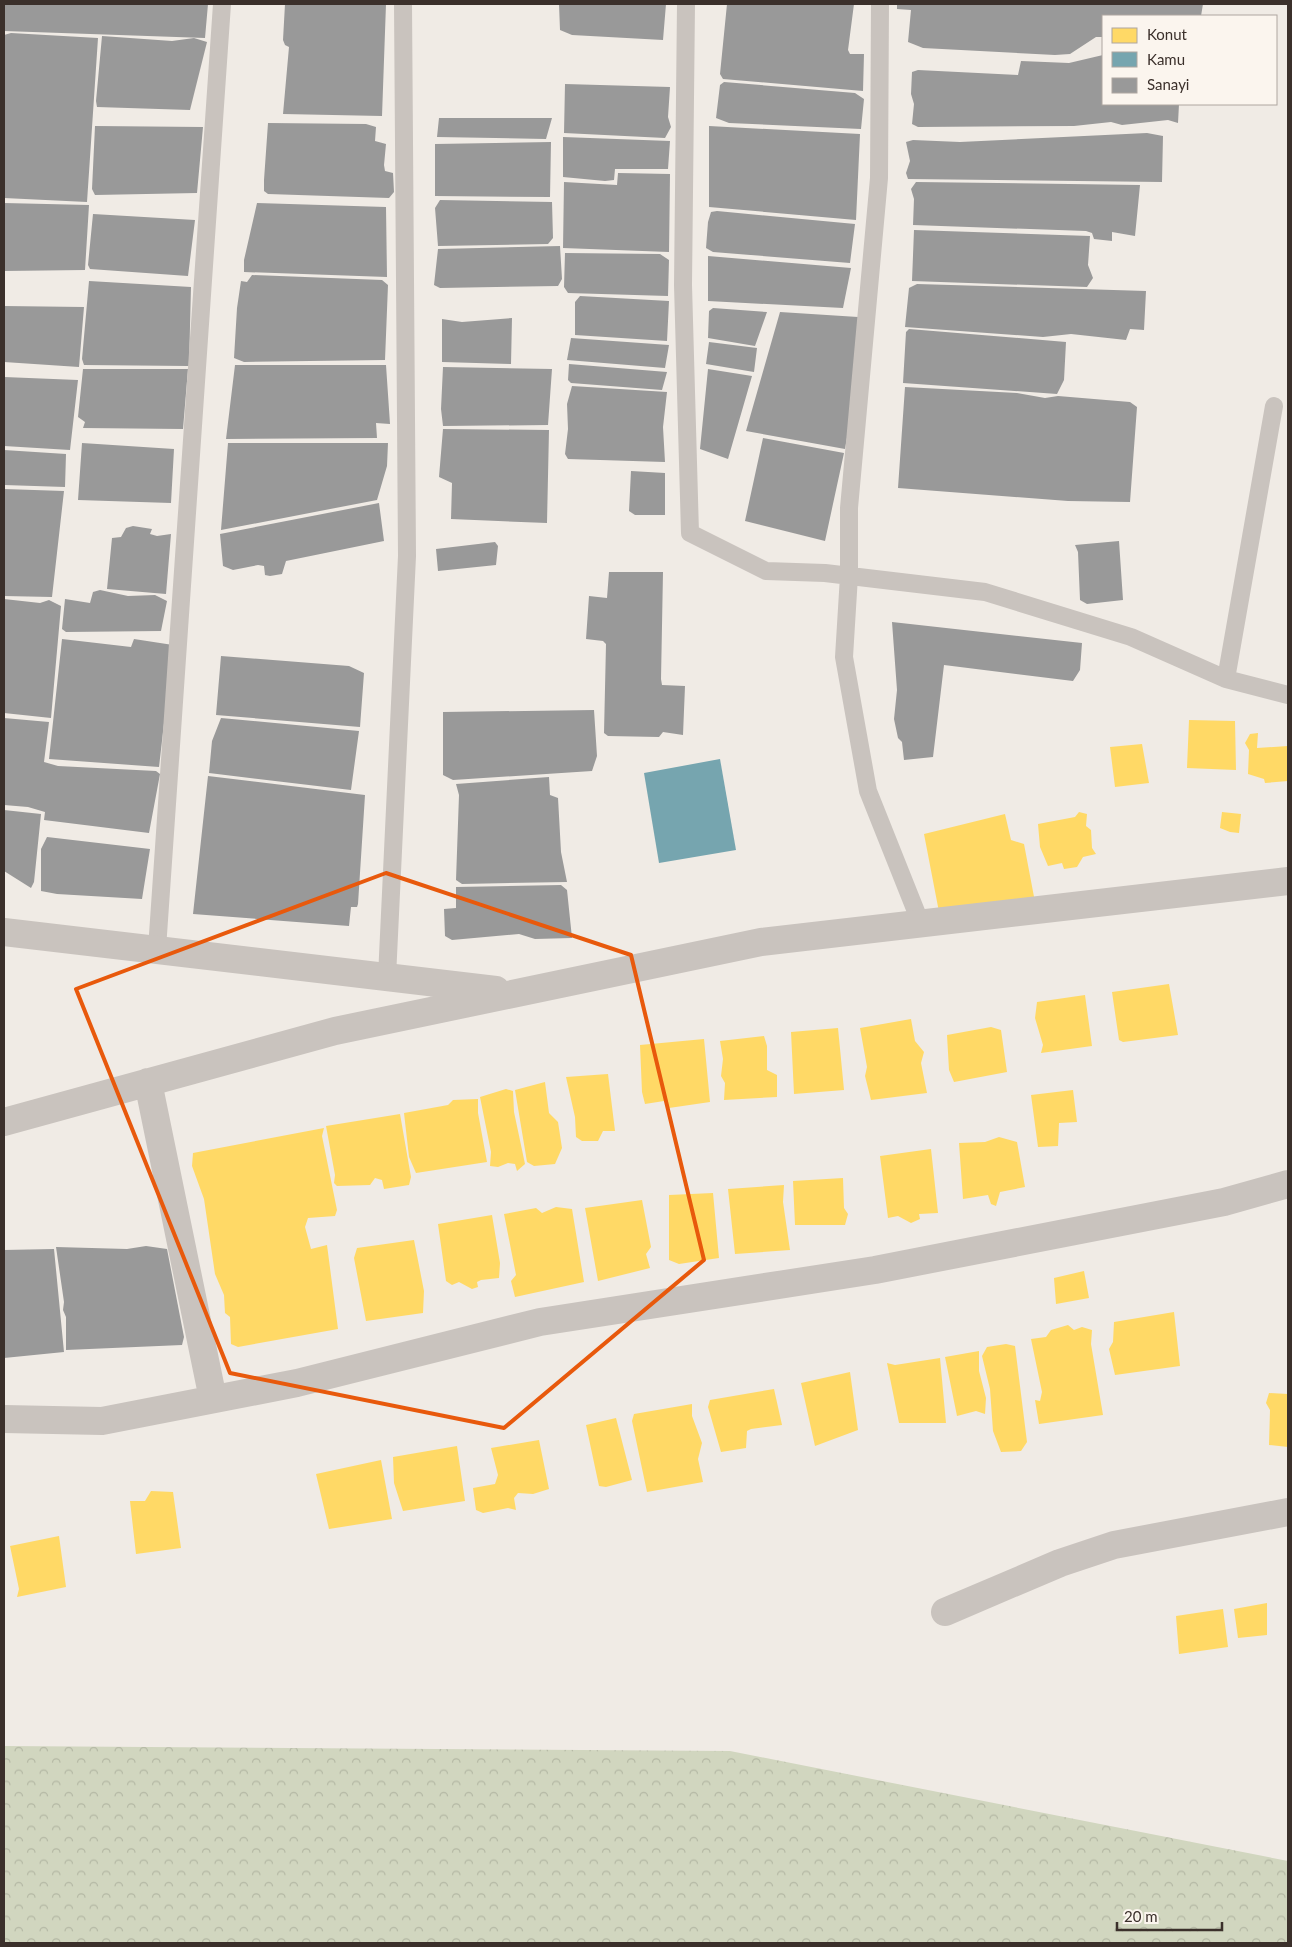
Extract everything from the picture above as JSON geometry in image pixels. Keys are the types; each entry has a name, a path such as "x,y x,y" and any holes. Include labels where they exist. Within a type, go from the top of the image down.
{"street":[{"path":"4,1122 335,1031 761,942 1288,881"},
{"path":"4,932 518,993"},
{"path":"148,1082 213,1399"},
{"path":"4,1419 102,1421 297,1383 540,1322 875,1270 1224,1202 1288,1184"},
{"path":"945,1612 1060,1563 1114,1546 1288,1512"}],"lane":[{"path":"157,949 222,4"},
{"path":"387,977 407,556 403,4"},
{"path":"686,4 683,285 690,533 766,571 849,576 985,592 1131,637 1226,679 1288,695"},
{"path":"880,4 879,178 849,508 849,576 844,657 868,791 921,924"},
{"path":"1226,679 1274,406"}],"highlighted area":[{"path":"386,873 631,955 704,1260 504,1428 230,1373 76,989"}],"green space":[{"path":"4,1746 730,1751 1288,1861 1288,1943 4,1943"}],"building: Konut":[{"path":"1189,720 1235,721 1236,770 1187,768"},
{"path":"1258,733 1257,748 1288,746 1288,781 1265,783 1264,779 1248,774 1249,750 1245,743 1250,734"},
{"path":"1142,744 1149,783 1115,787 1110,747"},
{"path":"1079,812 1087,814 1086,826 1091,830 1092,848 1096,854 1083,857 1077,867 1064,869 1062,863 1048,866 1040,847 1038,824 1075,817"},
{"path":"1222,812 1241,814 1239,833 1220,828"},
{"path":"1005,814 1011,840 1024,844 1035,902 939,912 924,834"},
{"path":"1169,984 1178,1035 1123,1042 1119,1040 1112,992"},
{"path":"1085,995 1092,1046 1041,1053 1043,1045 1035,1018 1037,1002"},
{"path":"911,1019 915,1041 924,1052 921,1063 927,1093 871,1100 865,1076 867,1067 860,1028"},
{"path":"991,1027 1001,1030 1007,1072 954,1082 949,1070 947,1035"},
{"path":"838,1028 844,1090 794,1094 791,1032"},
{"path":"764,1036 767,1046 767,1070 777,1075 777,1097 724,1100 725,1083 721,1076 723,1059 720,1041"},
{"path":"704,1039 710,1102 669,1108 664,1101 645,1104 642,1092 640,1045"},
{"path":"608,1074 615,1131 603,1131 598,1141 582,1141 576,1137 575,1117 566,1077"},
{"path":"545,1082 549,1113 558,1122 562,1148 555,1164 534,1166 527,1162 515,1090"},
{"path":"506,1089 513,1091 514,1112 525,1164 517,1171 515,1164 508,1163 498,1167 490,1166 491,1152 480,1097"},
{"path":"1073,1090 1077,1122 1059,1123 1058,1146 1038,1147 1031,1095"},
{"path":"478,1099 478,1113 487,1162 416,1173 409,1157 404,1113 448,1105 453,1100"},
{"path":"400,1114 411,1177 409,1185 384,1189 382,1180 375,1178 370,1185 337,1186 334,1183 335,1175 326,1126"},
{"path":"324,1128 322,1136 337,1210 335,1216 308,1218 305,1227 311,1249 327,1245 338,1329 238,1347 231,1344 230,1317 225,1313 224,1295 215,1274 204,1199 192,1166 193,1153"},
{"path":"999,1137 1017,1142 1025,1187 1000,1192 996,1206 991,1204 988,1195 963,1199 959,1143 985,1142"},
{"path":"931,1149 938,1213 919,1214 920,1219 911,1223 898,1216 888,1218 880,1156"},
{"path":"843,1178 844,1208 848,1214 845,1225 795,1225 793,1181"},
{"path":"784,1185 783,1202 790,1250 735,1254 728,1189"},
{"path":"713,1193 719,1258 679,1264 669,1260 669,1195"},
{"path":"642,1200 651,1247 646,1254 650,1268 598,1281 585,1208"},
{"path":"556,1207 572,1209 584,1282 515,1297 511,1281 516,1275 504,1214 536,1208 542,1213"},
{"path":"492,1215 500,1263 499,1278 481,1280 477,1282 478,1287 472,1289 459,1282 452,1285 446,1281 438,1224"},
{"path":"414,1240 424,1291 423,1313 366,1321 354,1258 357,1248"},
{"path":"1084,1271 1089,1298 1056,1304 1054,1278"},
{"path":"1174,1312 1180,1366 1115,1375 1109,1349 1113,1342 1114,1322"},
{"path":"1068,1325 1074,1330 1082,1327 1092,1330 1091,1344 1103,1415 1039,1424 1035,1400 1040,1401 1042,1392 1031,1339 1046,1337 1051,1330"},
{"path":"1006,1344 1015,1346 1027,1442 1021,1451 1001,1452 993,1431 990,1389 982,1356 987,1347"},
{"path":"979,1351 979,1371 986,1398 985,1414 976,1411 957,1416 945,1357"},
{"path":"940,1358 946,1423 899,1423 887,1363 895,1365"},
{"path":"850,1372 858,1430 815,1446 801,1383"},
{"path":"774,1389 782,1425 751,1429 747,1431 746,1448 721,1452 708,1407 710,1400"},
{"path":"1269,1393 1288,1394 1288,1447 1269,1445 1270,1410 1266,1403"},
{"path":"692,1404 692,1416 702,1443 698,1459 703,1482 647,1492 632,1421 634,1414"},
{"path":"616,1418 632,1480 606,1487 599,1486 586,1425"},
{"path":"539,1440 549,1489 533,1494 518,1493 514,1498 516,1510 508,1508 483,1513 476,1510 473,1488 495,1484 498,1475 491,1448"},
{"path":"457,1446 465,1501 403,1511 394,1483 393,1457"},
{"path":"381,1460 392,1519 329,1529 316,1474"},
{"path":"151,1491 173,1492 181,1548 136,1554 130,1501 145,1501"},
{"path":"59,1536 66,1587 17,1597 19,1589 10,1546"},
{"path":"1267,1603 1267,1635 1238,1638 1234,1609"},
{"path":"1223,1609 1228,1647 1179,1654 1176,1616"}],"building: Kamu":[{"path":"720,759 736,850 659,863 644,773"}],"building: Sanayi":[{"path":"4,4 208,4 205,38 4,31"},
{"path":"285,4 386,4 382,116 283,114 289,47 285,45 283,40"},
{"path":"559,4 666,4 663,40 572,35 560,30"},
{"path":"727,4 854,4 848,50 850,54 864,54 863,91 723,79 720,74"},
{"path":"897,4 1203,4 1201,15 1102,15 1102,37 1096,37 1070,54 1055,55 923,48 908,42 911,10 897,9"},
{"path":"11,33 98,38 87,202 4,198 4,35"},
{"path":"102,36 172,41 194,38 207,42 190,110 97,107"},
{"path":"1102,55 1102,105 1179,105 1178,123 1168,120 1122,125 1111,122 1074,126 918,127 912,124 914,104 911,94 912,72 918,70 1018,75 1021,61 1069,63"},
{"path":"724,82 855,93 864,99 861,129 729,123 716,118 720,85"},
{"path":"565,84 670,87 668,117 671,127 665,138 564,133"},
{"path":"439,118 552,118 546,139 437,137"},
{"path":"268,123 366,124 376,127 375,141 386,144 385,171 393,173 394,192 389,198 268,194 264,191 264,180"},
{"path":"95,126 203,127 197,193 95,195 92,189"},
{"path":"709,126 860,134 856,220 709,207"},
{"path":"1147,133 1163,136 1162,182 908,179 906,173 910,161 906,142 913,140 960,142"},
{"path":"563,137 670,141 668,169 615,169 614,180 605,181 563,177"},
{"path":"551,142 550,197 435,196 435,144"},
{"path":"618,173 670,174 669,252 563,248 564,182 617,185"},
{"path":"916,182 1140,185 1135,236 1112,232 1112,241 1094,239 1092,233 1086,231 913,225 914,199 911,189"},
{"path":"440,200 552,202 553,238 548,244 438,246 435,208"},
{"path":"4,203 89,205 85,270 4,271"},
{"path":"257,203 386,207 387,277 244,272 244,260"},
{"path":"711,212 855,224 850,263 713,252 706,248 708,222"},
{"path":"93,214 195,220 188,276 90,269 88,265"},
{"path":"914,230 1090,236 1088,265 1093,278 1087,287 912,281"},
{"path":"560,246 562,279 558,286 440,288 434,285 438,249"},
{"path":"565,253 660,254 669,260 668,296 568,293 564,287"},
{"path":"708,256 851,268 843,308 708,301"},
{"path":"252,275 382,280 388,285 385,360 244,362 234,358 237,308 241,281 247,282"},
{"path":"89,281 191,287 189,366 84,365 82,359"},
{"path":"917,284 1146,291 1144,330 1130,329 1126,340 1071,334 1043,337 905,327 909,288"},
{"path":"580,296 669,301 667,341 575,335 575,302"},
{"path":"4,306 84,307 79,367 4,362"},
{"path":"713,308 767,312 755,346 708,338 709,311"},
{"path":"780,312 858,317 861,360 845,449 746,431"},
{"path":"512,318 511,364 442,362 442,319 462,322"},
{"path":"909,329 1066,342 1064,380 1057,394 903,383 906,332"},
{"path":"571,338 669,345 665,368 567,360"},
{"path":"709,342 757,348 754,372 706,364"},
{"path":"569,364 667,372 662,390 571,383 568,380"},
{"path":"235,365 386,365 390,424 376,423 377,438 226,439"},
{"path":"443,367 552,369 548,425 443,426 441,409"},
{"path":"83,369 188,369 183,429 83,428 85,422 78,417"},
{"path":"708,369 752,376 728,459 700,449"},
{"path":"4,377 78,380 70,450 4,446"},
{"path":"572,386 667,392 663,427 665,462 568,459 565,454 568,429 567,404"},
{"path":"905,387 1017,393 1045,398 1058,396 1130,402 1137,407 1130,502 1068,501 898,488"},
{"path":"443,429 549,430 547,523 451,519 452,483 439,477"},
{"path":"763,438 844,453 825,541 745,521"},
{"path":"82,443 174,449 171,503 78,500"},
{"path":"228,443 388,443 387,466 377,500 221,530"},
{"path":"4,450 66,454 65,487 4,485"},
{"path":"631,471 665,473 665,515 635,515 629,511"},
{"path":"4,489 64,491 52,597 4,596"},
{"path":"379,503 384,541 286,561 282,574 270,576 265,575 264,566 258,565 233,570 223,566 220,534"},
{"path":"133,526 152,529 150,534 157,536 171,534 166,594 107,589 112,538 121,537 126,528"},
{"path":"1119,541 1123,600 1087,604 1080,600 1078,552 1075,545"},
{"path":"495,542 498,546 496,565 438,571 436,549"},
{"path":"609,572 663,572 661,679 662,685 685,686 683,735 663,732 659,737 608,736 604,733 606,644 603,641 586,639 589,596 607,598"},
{"path":"100,590 128,596 155,595 167,601 161,631 66,632 62,629 65,599 90,603 93,592"},
{"path":"4,599 40,603 49,600 61,606 51,718 4,713"},
{"path":"892,622 1082,643 1080,670 1073,681 944,665 933,757 904,760 902,742 898,738 894,719 897,690"},
{"path":"62,639 131,647 134,639 173,645 159,767 49,759"},
{"path":"221,656 349,666 364,673 360,727 216,715"},
{"path":"594,710 597,756 592,771 453,780 443,775 443,712"},
{"path":"4,718 49,722 44,762 58,766 156,771 160,774 149,833 44,820 45,812 28,807 4,805"},
{"path":"221,718 359,731 351,790 209,773 212,741"},
{"path":"208,776 365,795 358,904 357,907 351,907 349,926 193,914"},
{"path":"549,777 550,795 558,798 561,852 567,882 462,884 456,880 459,795 456,784"},
{"path":"4,810 41,814 34,882 31,888 4,871"},
{"path":"47,837 150,849 142,899 57,894 41,891 41,849"},
{"path":"561,885 567,890 572,938 535,939 519,934 452,940 445,936 444,909 456,908 456,887"},
{"path":"146,1246 167,1249 184,1337 182,1345 66,1350 66,1317 63,1310 64,1302 56,1247 127,1249"},
{"path":"54,1249 64,1352 4,1358 4,1250"}]}
